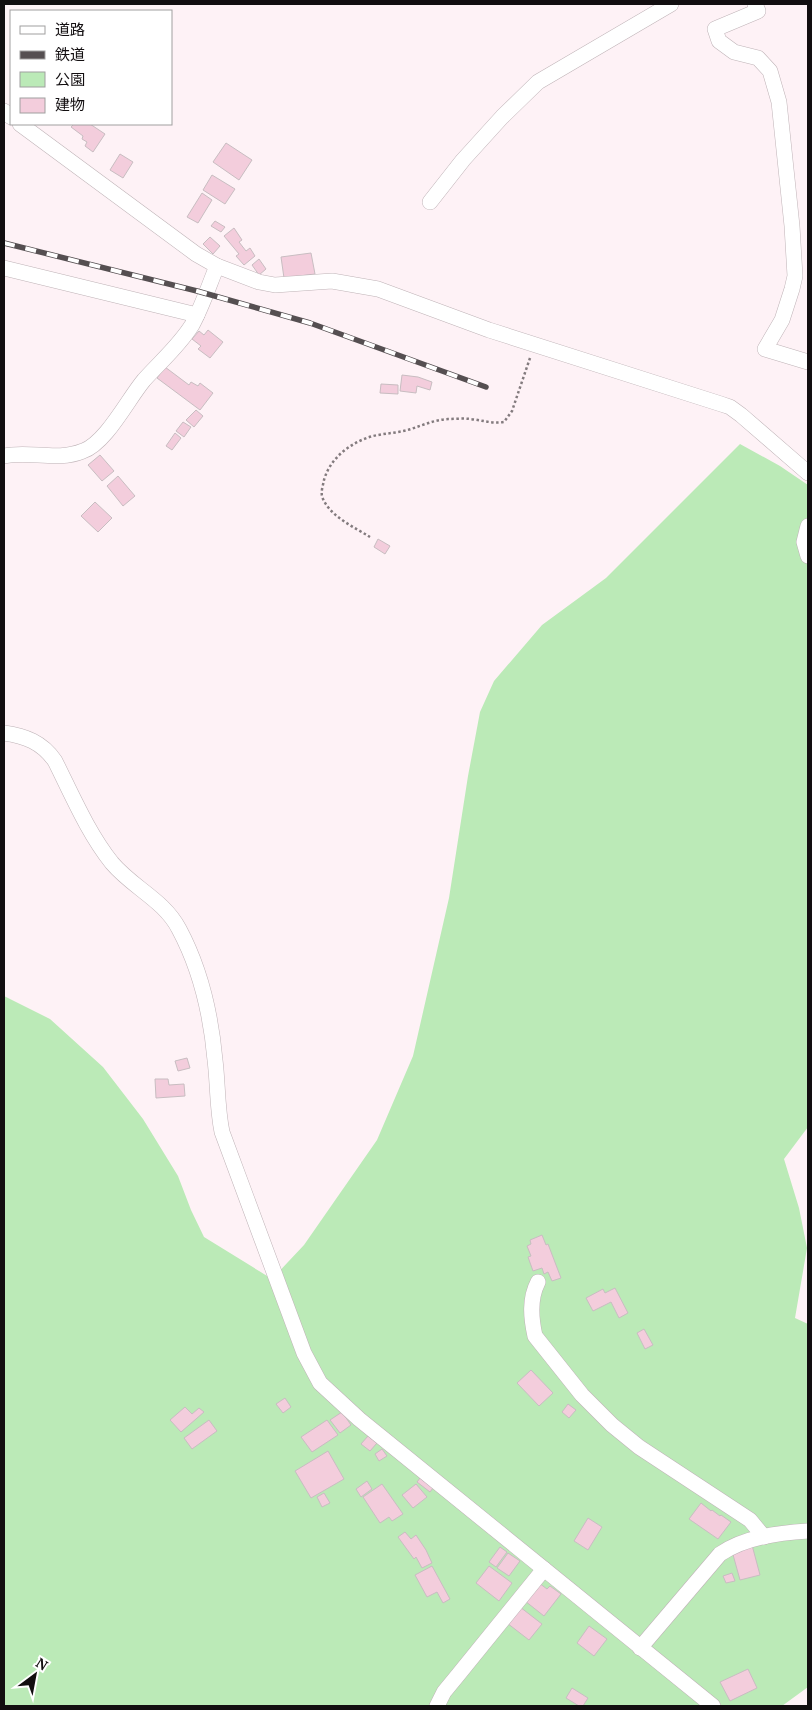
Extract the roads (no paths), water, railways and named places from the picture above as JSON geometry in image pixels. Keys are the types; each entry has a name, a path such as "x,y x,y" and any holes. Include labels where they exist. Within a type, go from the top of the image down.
{"street":[{"path":"430,202 502,116 538,82 671,4"},
{"path":"755,4 758,11 715,30 719,41 734,52 758,58 770,71 779,102 792,226 795,276 782,320 765,349 808,362"},
{"path":"21,125 196,254 217,266 259,282 274,285 332,281 378,289 536,346 730,407 808,473"},
{"path":"4,456 19,454 47,457 64,456 85,451 104,435 142,382 186,335 197,315 217,266"},
{"path":"4,268 197,315"},
{"path":"808,526 804,542 808,556"},
{"path":"4,733 22,736 40,745 50,753 102,850 123,874 167,911 180,930 208,1005 216,1062 219,1117 222,1132 304,1354 320,1383 359,1419 713,1706"},
{"path":"538,1282 532,1303 532,1325 535,1336 582,1395 612,1425 639,1447 750,1520 764,1537"},
{"path":"640,1648 720,1554 733,1546 764,1537 783,1532 808,1530"},
{"path":"437,1706 444,1692 544,1569"}],"railway":[{"path":"4,243 197,291 310,323 486,387"}]}
